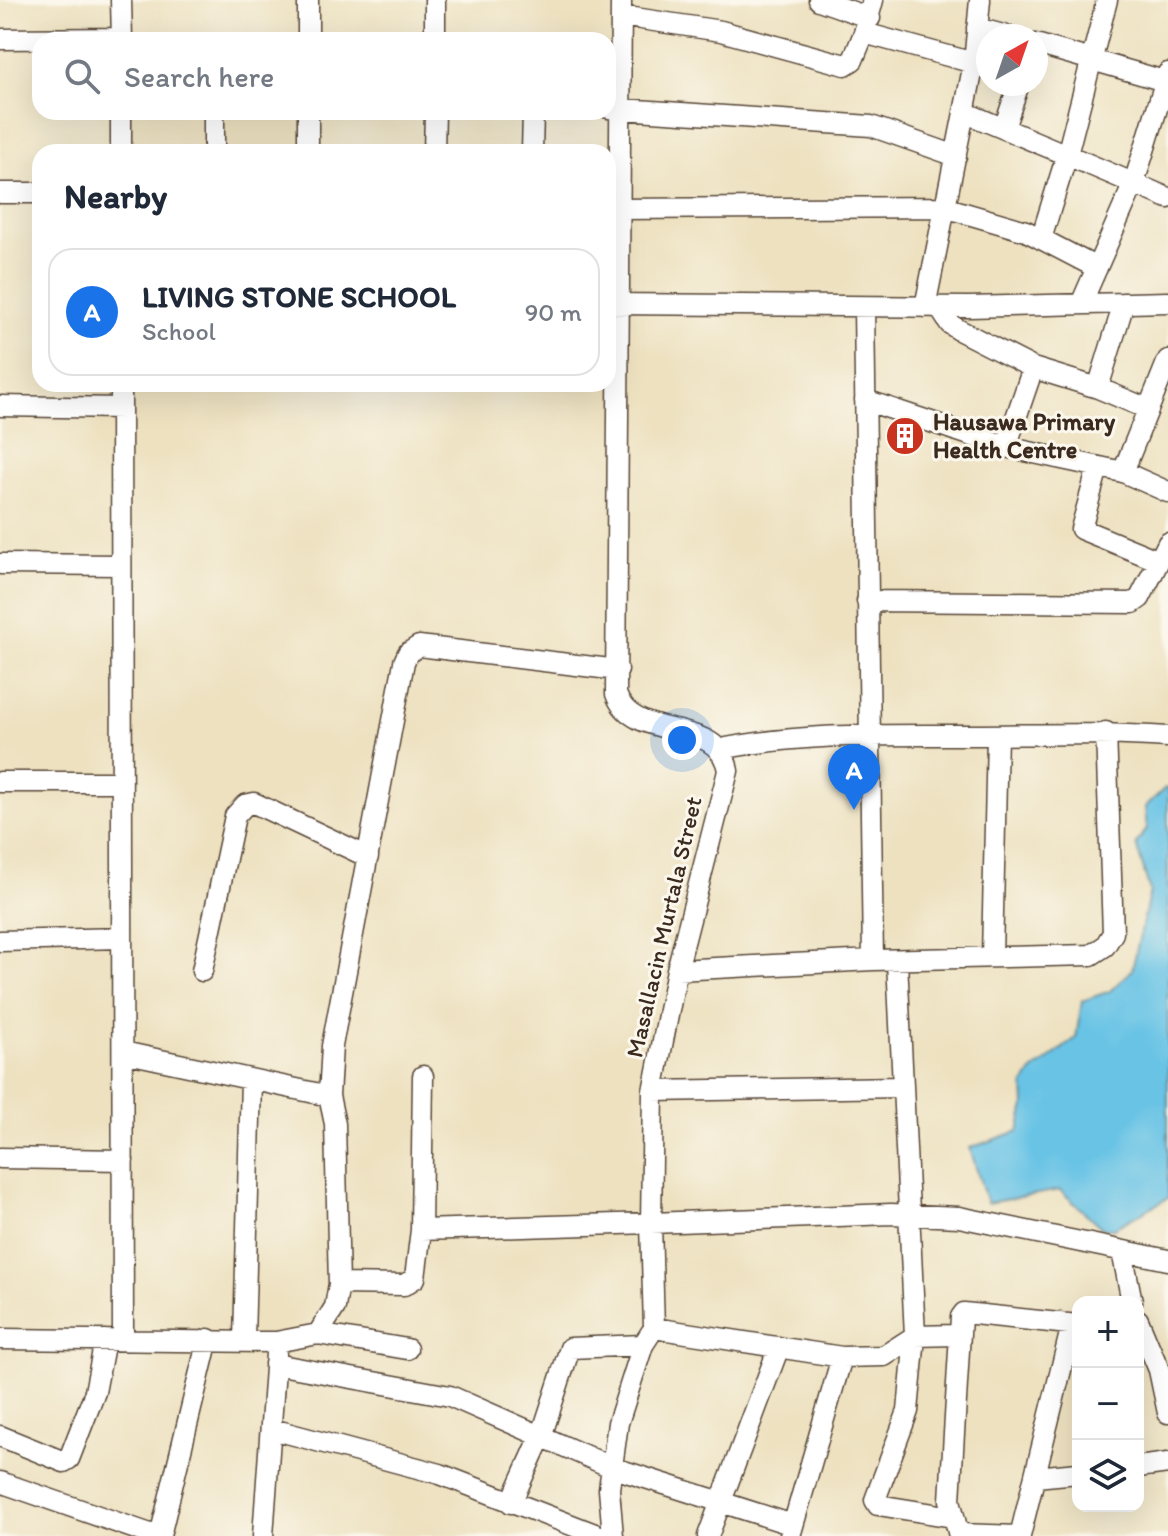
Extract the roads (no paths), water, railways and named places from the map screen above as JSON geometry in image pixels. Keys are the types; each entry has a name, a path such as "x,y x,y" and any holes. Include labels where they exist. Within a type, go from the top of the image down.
{"street":[{"path":"121,0 122,32"},
{"path":"308,0 308,32"},
{"path":"435,0 435,32"},
{"path":"819,0 869,17 974,63"},
{"path":"977,24 980,0"},
{"path":"1041,239 1067,155 1107,0"},
{"path":"616,80 621,8 845,65 853,60 869,17"},
{"path":"0,39 32,39"},
{"path":"932,307 944,207 974,63 976,40"},
{"path":"1048,47 1167,79 1134,183 1081,304"},
{"path":"1004,128 1015,96"},
{"path":"616,109 871,126 956,156"},
{"path":"964,112 1168,198"},
{"path":"121,120 121,144"},
{"path":"214,120 214,144"},
{"path":"308,120 308,144"},
{"path":"434,144 435,120"},
{"path":"532,144 533,120"},
{"path":"614,120 615,144"},
{"path":"616,176 616,241"},
{"path":"0,193 32,193"},
{"path":"617,209 944,207 996,220 1097,268"},
{"path":"616,305 932,307 1168,302"},
{"path":"1098,388 1124,303"},
{"path":"864,307 873,960"},
{"path":"932,307 959,330 1033,368 1098,388 1148,409"},
{"path":"1123,472 1168,360"},
{"path":"1006,447 1033,368"},
{"path":"0,1436 64,1462 69,1459 114,1340 123,1160 121,392"},
{"path":"615,392 616,694 620,706 628,714 713,742 721,749 755,742 868,735 1106,732 1168,737"},
{"path":"865,400 1006,447 1123,472 1168,492"},
{"path":"0,406 121,408"},
{"path":"867,601 1133,603 1140,598 1164,552 1081,529 1098,467"},
{"path":"0,564 121,565"},
{"path":"318,1334 335,1307 339,1284 335,1124 329,1096 332,1046 408,653 419,646 618,670"},
{"path":"677,970 873,960 1091,955 1105,946 1113,933 1106,732"},
{"path":"992,957 997,735"},
{"name":"Masallacin Murtala Street","path":"613,1536 611,1467 618,1423 649,1336 653,1091 677,970 728,771 721,749"},
{"path":"0,782 122,782"},
{"path":"202,971 235,816 245,805 254,803 368,857"},
{"path":"0,941 122,938"},
{"path":"897,961 915,1336 908,1411 875,1500 878,1505 957,1529 1020,1536 1069,1367 1072,1346"},
{"path":"123,1052 329,1096"},
{"path":"339,1284 410,1283 415,1278 421,1230 423,1076"},
{"path":"244,1340 251,1081"},
{"path":"653,1091 901,1087"},
{"path":"0,1158 123,1160"},
{"path":"421,1230 907,1215 959,1217 1168,1260"},
{"path":"1122,1251 1131,1296"},
{"path":"957,1529 950,1500 957,1335 964,1313 1072,1325"},
{"path":"0,1339 276,1342 318,1334 407,1349"},
{"path":"1144,1334 1159,1370 1168,1413"},
{"path":"511,1503 542,1434 570,1348 649,1336 779,1347 842,1357 884,1356 915,1336 957,1335"},
{"path":"0,1482 112,1530 158,1536 208,1339"},
{"path":"263,1536 276,1342"},
{"path":"708,1536 779,1347"},
{"path":"275,1364 450,1396 611,1467 791,1531 842,1357"},
{"path":"1144,1369 1159,1370"},
{"path":"272,1429 440,1474 511,1503 544,1526 600,1536"},
{"path":"1144,1466 1168,1463"},
{"path":"1035,1477 1072,1474"}],"water":[{"path":"1168,788 1168,1198 1114,1228 1102,1228 1060,1190 987,1203 970,1148 1019,1131 1025,1106 1024,1084 1032,1072 1076,1038 1082,1001 1110,991 1132,970 1150,891 1136,844 1147,829 1145,807"}],"place":[{"name":"Hausawa Primary Health Centre","path":"905,436"},
{"name":"LIVING STONE SCHOOL","path":"854,810"}]}
